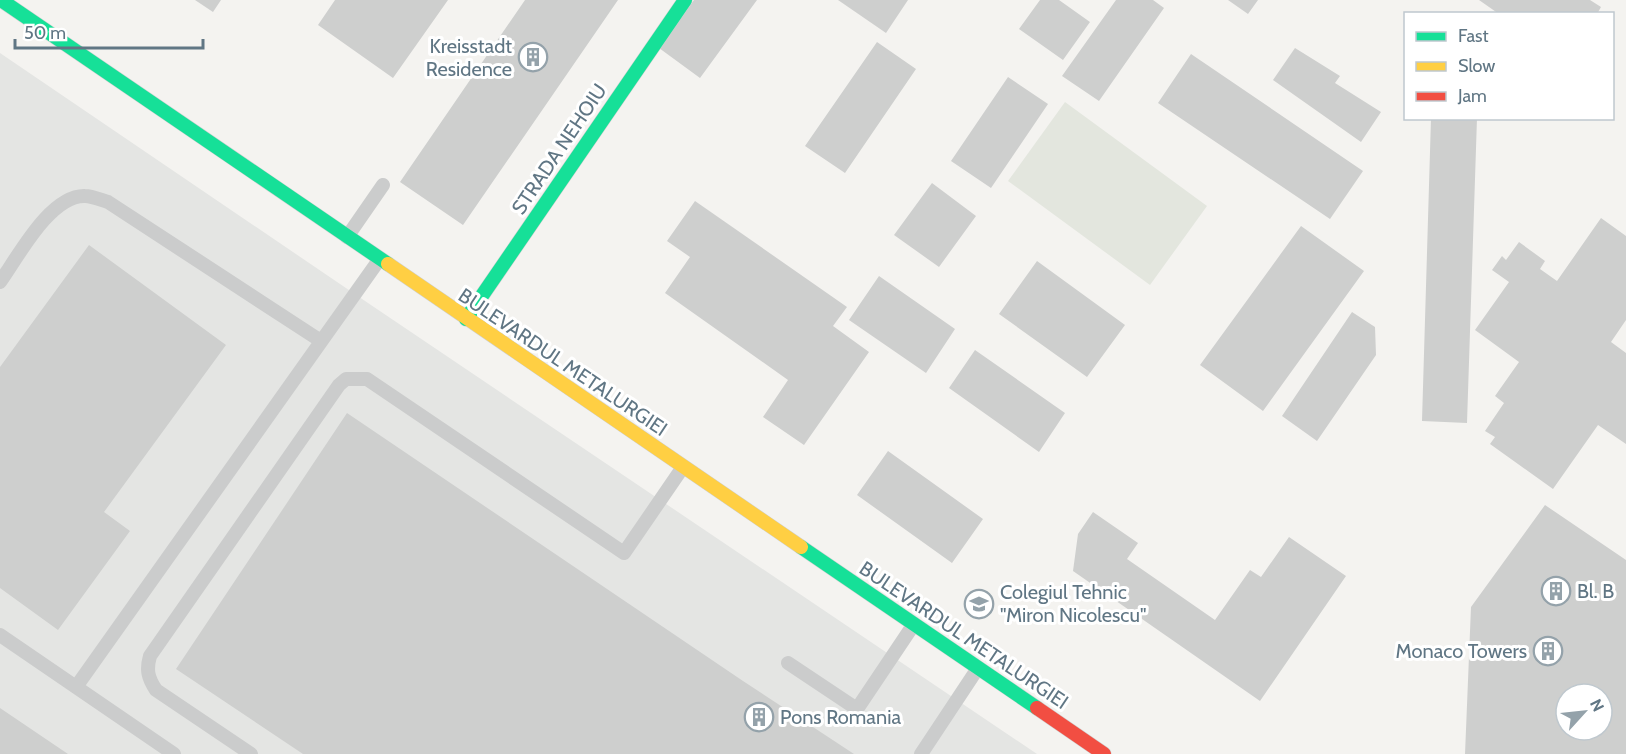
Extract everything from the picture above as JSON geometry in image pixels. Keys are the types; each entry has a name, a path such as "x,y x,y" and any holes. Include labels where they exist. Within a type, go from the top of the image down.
{"main road":[{"name":"BULEVARDUL METALURGIEI","path":"1,0 1104,754"},
{"name":"STRADA NEHOIU","path":"466,319 685,0"}],"lane":[{"path":"346,237 383,185"},
{"path":"0,282 45,219 66,201 85,196 108,202 321,341"},
{"path":"76,687 379,260"},
{"path":"251,754 156,690 149,680 147,668 150,656 339,384 346,379 367,379 624,553 683,467"},
{"path":"788,663 857,709 914,624"},
{"path":"0,635 174,754"},
{"path":"921,754 978,668"}],"shaded area":[{"path":"0,53 368,303 1037,754 0,754"},
{"path":"1065,102 1207,206 1150,285 1008,181"}],"building":[{"path":"195,0 221,0 213,12"},
{"path":"335,0 448,0 393,78 318,25"},
{"name":"Kreisstadt Residence","path":"525,0 618,0 463,225 400,182"},
{"path":"694,0 757,0 700,78 659,48"},
{"path":"838,0 908,0 886,33"},
{"path":"1040,0 1059,0 1090,22 1063,60 1019,29"},
{"path":"1116,0 1153,0 1164,8 1099,101 1062,76"},
{"path":"1228,0 1258,0 1248,14"},
{"path":"1479,0 1590,0 1601,7 1598,12 1496,12"},
{"path":"877,42 916,69 845,173 805,146"},
{"path":"1295,48 1340,76 1335,83 1381,112 1361,142 1273,80"},
{"path":"1191,54 1363,171 1330,219 1158,103"},
{"path":"1008,77 1048,104 991,188 951,161"},
{"path":"1431,120 1477,120 1467,423 1422,421"},
{"path":"932,183 976,216 939,267 894,235"},
{"path":"695,201 847,307 833,326 869,352 804,445 763,417 788,380 665,293 690,257 667,241"},
{"path":"1601,218 1626,236 1626,320 1611,342 1626,353 1626,444 1598,425 1553,489 1490,444 1495,437 1485,431 1504,403 1495,396 1519,362 1475,330 1509,282 1492,270 1502,256 1506,260 1519,242 1545,261 1540,269 1557,281"},
{"path":"1301,226 1364,271 1263,411 1200,365"},
{"path":"89,245 226,345 104,512 130,531 58,630 0,588 0,367"},
{"path":"1037,261 1125,325 1087,377 999,314"},
{"path":"879,276 955,329 926,373 849,320"},
{"path":"1352,312 1375,327 1376,355 1317,441 1282,416"},
{"path":"975,350 1065,413 1039,452 949,388"},
{"path":"347,413 854,754 303,754 176,669"},
{"path":"888,451 983,519 952,563 857,495"},
{"name":"Monaco Towers","path":"1545,505 1626,560 1626,754 1465,754 1471,607"},
{"path":"1093,512 1138,543 1127,559 1215,620 1250,570 1261,577 1289,537 1346,576 1260,701 1073,571 1078,534"},
{"path":"0,708 68,754 0,754"}],"traffic: fast":[{"path":"1,0 388,264"},
{"path":"466,319 685,0"},
{"path":"801,547 1037,708"}],"traffic: slow":[{"path":"388,264 801,547"}],"traffic: jam":[{"path":"1037,708 1104,754"}],"place":[{"name":"Kreisstadt Residence","path":"533,57"},
{"name":"Bl. B","path":"1556,591"},
{"name":"Colegiul Tehnic \"Miron Nicolescu\"","path":"979,604"},
{"name":"Monaco Towers","path":"1548,651"},
{"name":"Pons Romania","path":"759,717"}]}
